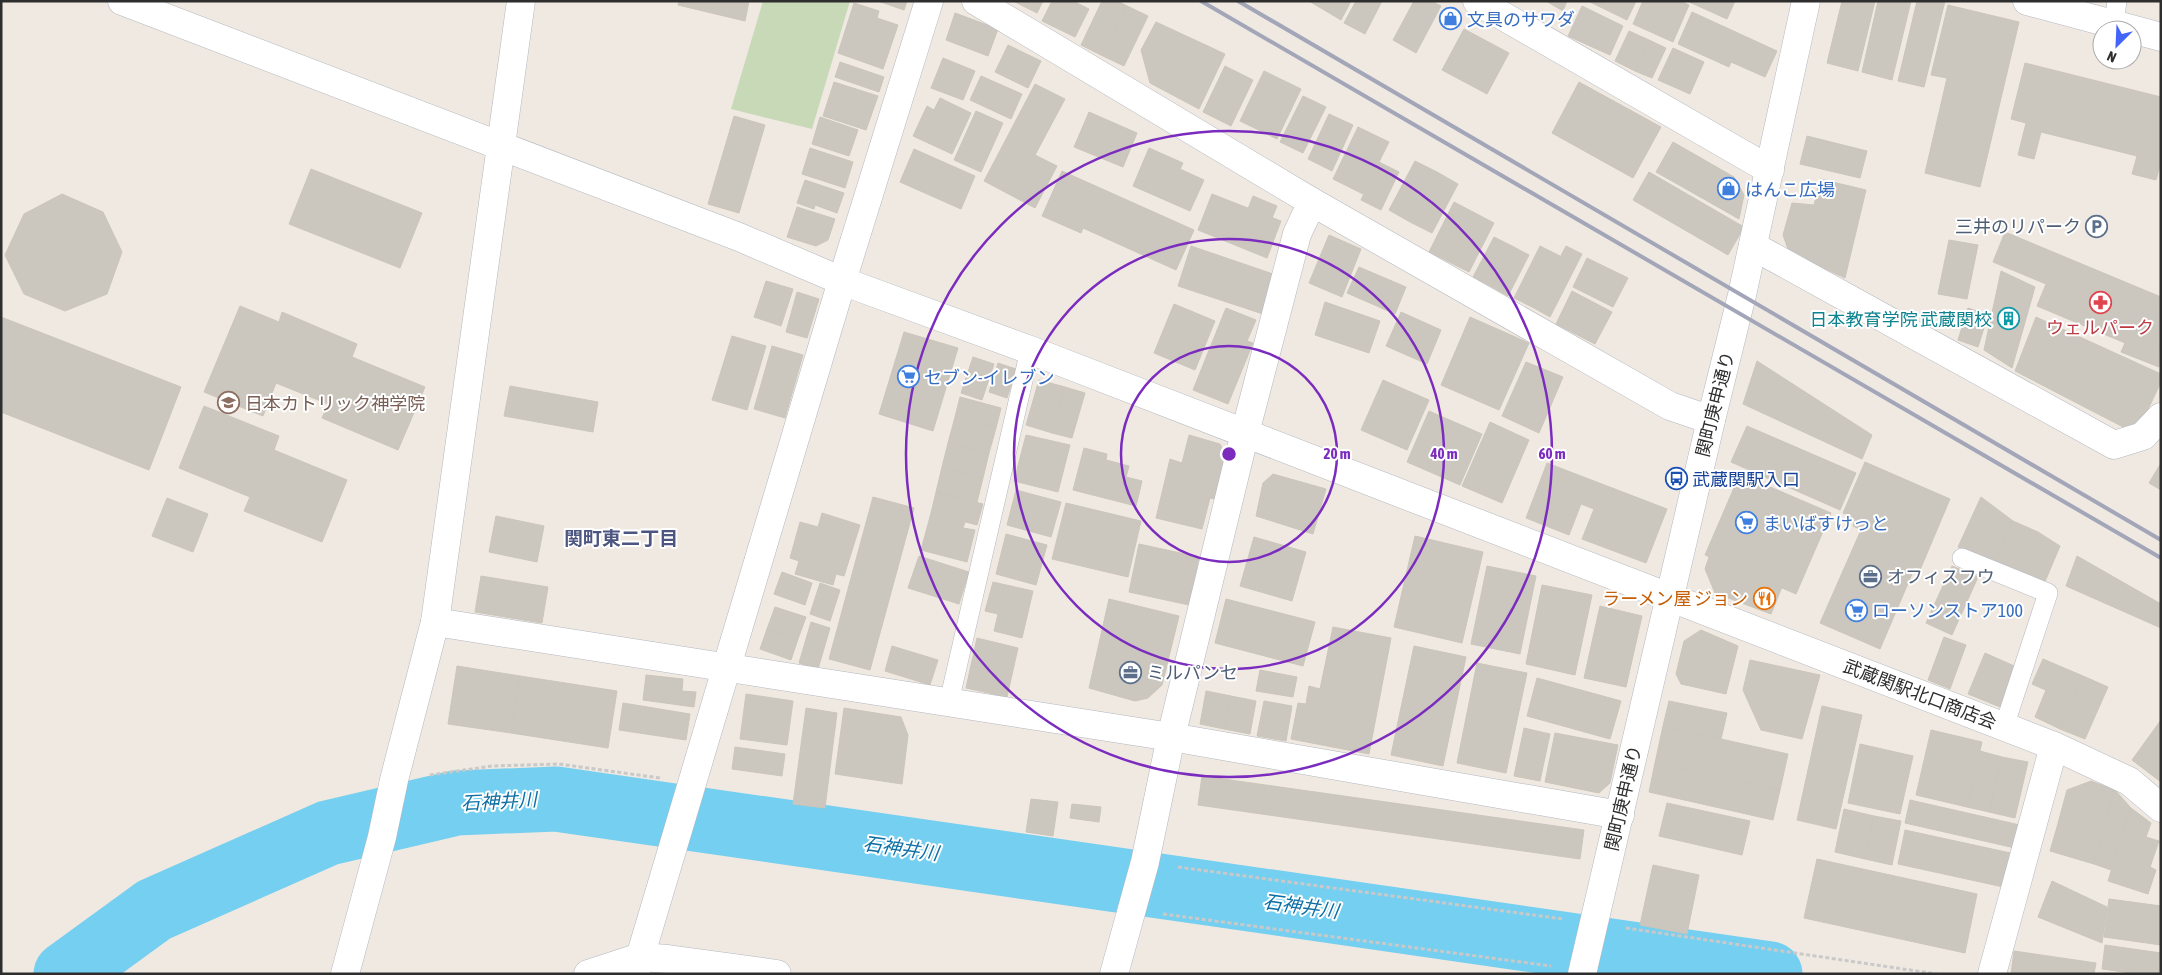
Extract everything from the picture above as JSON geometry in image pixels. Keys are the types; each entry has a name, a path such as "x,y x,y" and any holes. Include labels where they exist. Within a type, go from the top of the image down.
{"street":[{"name":"武蔵関駅北口商店会","path":"122,1 739,237 842,281 1030,350 2004,726 2054,746 2129,781 2161,808"},
{"path":"345,974 382,837 393,785 435,622 521,1"},
{"path":"637,965 842,281 929,1"},
{"path":"976,1 1312,202 1670,406 1711,420"},
{"path":"1476,1 1770,170"},
{"name":"関町庚申通り","path":"1582,972 1620,815 1669,596 1753,246 1806,1"},
{"path":"2027,1 2116,13 2161,36"},
{"path":"1114,974 1145,862 1171,737 1245,433 1297,234 1312,202"},
{"path":"1753,246 2114,445 2143,436 2161,417"},
{"path":"435,622 1171,737 1620,815"},
{"path":"1992,974 2054,746"},
{"path":"588,974 668,958 777,974"}],"lane":[{"path":"949,702 1030,350"},
{"path":"1962,558 2048,592 2004,726"}],"path":[{"path":"393,785 492,766 559,764 692,783"},
{"path":"1145,862 1594,923 1937,974"},
{"path":"1131,910 1582,972"}],"green space":[{"path":"763,1 850,1 812,129 731,109"}],"building":[{"path":"679,1 749,1 745,21 678,5"},
{"path":"878,1 907,1 904,10"},
{"path":"1013,1 1043,1 1037,13"},
{"path":"1052,1 1073,1 1089,9 1075,37 1042,21"},
{"path":"1102,1 1117,1 1127,6 1103,56 1081,45"},
{"path":"1309,1 1351,1 1341,20"},
{"path":"1356,1 1382,1 1365,34 1344,23"},
{"path":"1414,1 1431,1 1441,6 1416,53 1393,40"},
{"path":"1546,1 1567,1 1563,11"},
{"path":"1588,1 1636,1 1627,20"},
{"path":"1643,1 1680,1 1689,5 1673,42 1633,24"},
{"path":"1687,1 1735,1 1727,19"},
{"path":"1842,1 1875,1 1858,71 1827,63"},
{"path":"1878,1 1911,1 1892,80 1862,72"},
{"path":"1917,1 1945,1 1924,87 1898,81"},
{"path":"854,3 879,11 877,18 898,25 883,69 838,53"},
{"path":"1948,5 2019,22 1980,187 1925,173 1947,78 1931,75"},
{"path":"1127,6 1148,16 1124,66 1103,56"},
{"path":"1582,6 1623,26 1610,55 1568,36"},
{"path":"1692,12 1777,51 1765,77 1731,62 1729,67 1678,44"},
{"path":"955,13 998,29 988,56 946,40"},
{"path":"1156,22 1225,54 1199,109 1150,83 1141,50"},
{"path":"1464,29 1509,53 1487,94 1442,70"},
{"path":"1629,31 1649,40 1635,71 1615,61"},
{"path":"1649,40 1666,48 1652,78 1635,71"},
{"path":"1008,45 1041,61 1028,88 995,72"},
{"path":"1673,48 1704,62 1690,94 1658,80"},
{"path":"943,58 975,71 963,100 931,88"},
{"path":"840,62 884,77 879,92 835,77"},
{"path":"2025,63 2161,97 2161,162 2156,180 2132,174 2137,156 2041,132 2034,159 2018,155 2026,123 2011,119"},
{"path":"1225,66 1253,80 1231,126 1203,112"},
{"path":"1264,71 1301,89 1277,139 1240,121"},
{"path":"981,76 1022,94 1011,119 970,100"},
{"path":"834,82 878,96 866,130 823,116"},
{"path":"1579,82 1661,127 1633,178 1552,133"},
{"path":"1035,84 1065,99 1035,155 1057,166 1035,208 984,181"},
{"path":"1303,96 1326,107 1303,153 1280,142"},
{"path":"940,98 971,113 952,154 913,136 927,106 934,110"},
{"path":"976,111 1003,123 981,172 954,160"},
{"path":"1089,112 1137,133 1123,167 1074,147"},
{"path":"1329,114 1353,125 1332,171 1308,159"},
{"path":"734,116 765,125 739,213 708,204"},
{"path":"820,117 858,130 849,156 812,144"},
{"path":"1358,127 1389,142 1363,194 1333,179"},
{"path":"1807,136 1867,151 1860,178 1800,164"},
{"path":"1673,142 1734,177 1744,195 1739,219 1656,172"},
{"path":"810,148 853,162 845,188 802,174"},
{"path":"1149,148 1183,163 1180,169 1204,180 1190,211 1133,186"},
{"path":"914,149 975,176 961,209 900,182"},
{"path":"1415,161 1437,172 1410,222 1389,210"},
{"path":"1379,162 1399,172 1381,210 1361,200"},
{"path":"311,169 422,213 400,268 289,224"},
{"path":"1062,171 1194,230 1176,270 1083,228 1081,233 1042,216"},
{"path":"1437,172 1458,184 1432,233 1410,222"},
{"path":"1649,172 1744,227 1728,255 1633,200"},
{"path":"1820,179 1866,190 1845,278 1789,252 1783,235 1792,203 1814,205"},
{"path":"805,180 844,193 837,213 815,205 814,209 797,203"},
{"path":"62,194 103,212 122,252 107,294 65,311 24,294 5,255 24,214"},
{"path":"1212,194 1281,221 1267,258 1198,230"},
{"path":"1253,196 1277,206 1272,218 1248,209"},
{"path":"1454,202 1494,223 1469,272 1429,252"},
{"path":"797,207 835,219 828,240 816,246 787,237"},
{"name":"ウェルパーク","path":"2005,232 2161,297 2159,367 2121,352 2125,343 2037,306 2046,284 1993,262"},
{"path":"1329,235 1361,249 1342,297 1309,283"},
{"path":"1494,237 1512,246 1492,287 1473,277"},
{"path":"1949,240 1978,245 1967,299 1938,294"},
{"path":"1191,246 1276,275 1263,314 1178,286"},
{"path":"1512,246 1529,255 1508,296 1492,287"},
{"path":"1540,246 1560,256 1534,308 1514,298"},
{"path":"1566,246 1582,254 1550,317 1534,308"},
{"path":"1587,258 1628,278 1613,307 1573,287"},
{"path":"1359,267 1406,287 1395,314 1347,293"},
{"name":"日本教育学院 武蔵関校","path":"2001,271 2035,287 2012,368 1984,350"},
{"path":"766,281 793,289 781,326 754,317"},
{"path":"1572,291 1612,312 1595,344 1556,324"},
{"path":"797,292 819,299 807,338 786,332"},
{"path":"1325,302 1380,321 1369,353 1315,335"},
{"path":"1174,304 1215,321 1195,370 1154,353"},
{"path":"240,306 279,322 282,312 357,344 352,357 425,387 398,450 322,418 328,404 276,383 263,416 204,392"},
{"path":"1226,308 1256,320 1247,341 1253,343 1228,404 1193,390"},
{"path":"1968,308 1988,315 1978,347 1958,340"},
{"path":"1401,312 1441,330 1427,364 1386,346"},
{"path":"1,317 181,387 149,470 1,412"},
{"path":"1470,317 1529,343 1499,410 1441,385"},
{"path":"2036,317 2161,374 2161,382 2142,422 2127,429 2015,371"},
{"path":"904,332 958,348 933,431 879,414"},
{"path":"732,336 766,346 747,410 712,400"},
{"path":"772,346 803,355 785,418 754,409"},
{"path":"973,357 994,364 982,400 961,393"},
{"path":"1757,361 1872,435 1862,459 1743,404"},
{"path":"1526,362 1563,377 1539,433 1502,416"},
{"path":"998,363 1016,369 1007,398 989,392"},
{"path":"1039,380 1065,387 1052,433 1026,425"},
{"path":"1383,380 1429,400 1407,450 1361,430"},
{"path":"510,386 598,402 593,432 504,416"},
{"path":"1065,387 1085,393 1072,438 1052,433"},
{"path":"960,397 1001,408 996,428 955,417"},
{"path":"204,406 279,436 274,450 347,480 322,542 244,511 250,497 179,468"},
{"path":"1429,411 1482,434 1460,485 1407,462"},
{"path":"955,417 996,428 989,453 948,443"},
{"path":"1490,422 1529,440 1502,503 1462,486"},
{"path":"1747,426 1856,473 1840,510 1731,462"},
{"path":"1026,435 1070,445 1058,492 1014,481"},
{"path":"1189,435 1220,444 1229,461 1219,500 1210,498 1202,529 1156,518 1170,459 1182,463"},
{"path":"948,443 989,453 983,478 942,467"},
{"path":"1084,448 1107,454 1106,460 1129,466 1126,477 1142,481 1136,506 1073,490"},
{"path":"1865,462 1950,499 1920,570 1915,567 1880,649 1820,623 1861,530 1853,526 1855,519 1843,513"},
{"path":"1547,463 1667,509 1646,563 1582,539 1594,509 1581,504 1569,535 1526,518"},
{"path":"2161,463 2161,490 2149,483"},
{"path":"942,467 983,478 977,502 936,492"},
{"path":"1273,474 1326,489 1313,534 1256,516 1263,483"},
{"path":"1740,474 1831,513 1796,594 1705,555"},
{"path":"1016,490 1061,502 1051,537 1007,525"},
{"path":"936,492 983,504 977,525 931,513"},
{"path":"873,497 914,508 870,670 829,659"},
{"path":"1981,497 2013,521 1995,563 1958,547"},
{"path":"167,498 208,514 193,552 152,536"},
{"path":"1066,503 1141,521 1128,577 1052,559"},
{"path":"822,513 860,525 844,576 836,574 833,585 795,574 799,561 790,558 800,522 818,527"},
{"path":"931,513 965,522 963,528 975,530 967,562 921,550"},
{"path":"496,516 544,526 537,562 489,552"},
{"path":"2013,521 2038,532 2020,574 1995,563"},
{"path":"2038,532 2060,546 2044,584 2020,574"},
{"path":"1006,534 1047,545 1036,585 996,574"},
{"path":"1415,536 1483,552 1462,643 1394,627"},
{"path":"1254,537 1306,552 1292,601 1240,586"},
{"path":"1139,544 1199,557 1189,605 1129,592"},
{"path":"919,556 969,572 959,604 908,588"},
{"path":"2077,556 2161,604 2161,628 2066,586"},
{"path":"1709,557 1782,587 1771,614 1715,593 1705,569"},
{"path":"1487,566 1536,576 1520,654 1471,644"},
{"path":"1952,566 1978,577 1952,635 1926,623"},
{"path":"782,572 812,583 805,605 774,594"},
{"path":"481,576 548,587 542,623 475,612"},
{"path":"993,582 1033,591 1022,638 994,631 998,614 985,611"},
{"path":"820,583 840,590 830,621 810,614"},
{"path":"1542,585 1592,595 1575,675 1526,664"},
{"path":"1109,599 1179,616 1162,685 1148,698 1135,701 1089,688"},
{"path":"1226,599 1315,622 1303,666 1215,643"},
{"path":"1600,606 1642,616 1626,687 1584,678"},
{"path":"775,607 806,617 798,639 767,629"},
{"path":"811,622 830,628 818,669 799,663"},
{"path":"1333,627 1391,638 1369,754 1291,739 1298,703 1306,704 1309,686 1320,689"},
{"path":"767,629 798,639 791,660 760,649"},
{"path":"1701,630 1738,646 1726,694 1681,684 1676,674 1684,641"},
{"path":"1944,637 1966,645 1950,689 1928,680"},
{"path":"977,638 1018,648 1007,697 966,688"},
{"path":"892,646 938,660 930,685 885,671"},
{"path":"1414,646 1466,657 1443,766 1391,755"},
{"path":"1985,653 2021,669 2005,709 1968,694"},
{"path":"2043,659 2083,676 2072,702 2032,684"},
{"path":"1750,660 1820,675 1802,739 1761,730 1743,690"},
{"path":"1477,663 1527,673 1506,773 1457,763"},
{"path":"457,666 520,676 511,733 448,724"},
{"path":"1260,670 1297,677 1293,697 1256,691"},
{"path":"646,675 683,679 682,691 696,692 694,707 643,700"},
{"path":"520,676 617,691 608,748 511,733"},
{"path":"2083,676 2108,687 2085,739 2060,729"},
{"path":"1537,678 1621,701 1610,739 1527,716"},
{"path":"2046,690 2072,702 2060,729 2035,717"},
{"path":"1206,691 1231,696 1224,729 1200,724"},
{"path":"746,694 793,701 787,745 740,739"},
{"path":"1231,696 1256,701 1250,734 1224,729"},
{"path":"1264,701 1292,706 1286,741 1257,736"},
{"path":"1669,701 1727,713 1721,739 1663,726"},
{"path":"623,703 690,714 686,740 619,730"},
{"path":"1822,706 1862,715 1836,829 1797,820"},
{"path":"806,708 837,713 825,808 793,804"},
{"path":"844,708 901,717 908,735 902,784 835,774"},
{"path":"2161,720 2161,782 2132,760"},
{"path":"1663,726 1788,754 1780,790 1655,763"},
{"path":"1524,728 1550,734 1540,781 1514,776"},
{"path":"1931,730 1982,742 1967,807 1916,795"},
{"path":"1555,733 1618,745 1610,783 1599,793 1545,782"},
{"path":"1860,744 1913,756 1900,814 1848,803"},
{"path":"735,747 785,754 782,776 732,769"},
{"path":"1980,751 2002,757 1989,812 1967,807"},
{"path":"2002,757 2028,762 2015,818 1989,812"},
{"path":"1655,763 1780,790 1773,820 1649,792"},
{"path":"1202,776 1584,830 1580,859 1198,805"},
{"path":"2091,781 2115,790 2101,839 2057,827 2067,790"},
{"path":"2115,790 2131,808 2111,870 2094,864"},
{"path":"1031,799 1058,802 1053,836 1026,832"},
{"path":"1910,800 2020,825 2015,848 1905,823"},
{"path":"1667,803 1750,821 1742,855 1659,836"},
{"path":"1072,804 1101,807 1099,822 1070,818"},
{"path":"2131,808 2151,823 2146,837 2159,841 2150,867 2156,870 2148,894 2108,881"},
{"path":"1844,809 1874,816 1865,859 1835,852"},
{"path":"1874,816 1901,821 1892,865 1865,859"},
{"path":"2057,827 2101,839 2094,864 2050,851"},
{"path":"1905,830 2015,854 2008,888 1898,864"},
{"path":"1817,859 1977,894 1965,953 1804,918"},
{"path":"1653,865 1699,875 1687,934 1640,925"},
{"path":"2052,881 2107,907 2102,943 2038,917"},
{"path":"2109,899 2161,906 2161,945 2104,937"},
{"path":"2105,945 2161,953 2161,974 2139,974 2102,969"},
{"path":"2014,951 2096,963 2094,974 2011,974"}],"waterway":[{"name":"石神井川","path":"66,974 154,910 328,833 456,803 556,799 1770,974"}],"railway":[{"path":"1201,1 2161,558"},
{"path":"1238,1 2161,540"}],"place":[{"name":"文具のサワダ","path":"1451,19"},
{"name":"はんこ広場","path":"1729,189"},
{"name":"三井のリパーク","path":"2097,226"},
{"name":"ウェルパーク","path":"2100,302"},
{"name":"日本教育学院 武蔵関校","path":"2008,319"},
{"name":"セブン-イレブン","path":"908,377"},
{"name":"日本カトリック神学院","path":"229,403"},
{"name":"武蔵関駅入口","path":"1676,479"},
{"name":"まいばすけっと","path":"1747,523"},
{"name":"オフィスフウ","path":"1871,576"},
{"name":"ラーメン屋 ジョン","path":"1764,598"},
{"name":"ローソンストア100","path":"1856,610"},
{"name":"ミルパンセ","path":"1131,672"}],"district":[{"name":"関町東二丁目","path":"621,538"}]}
